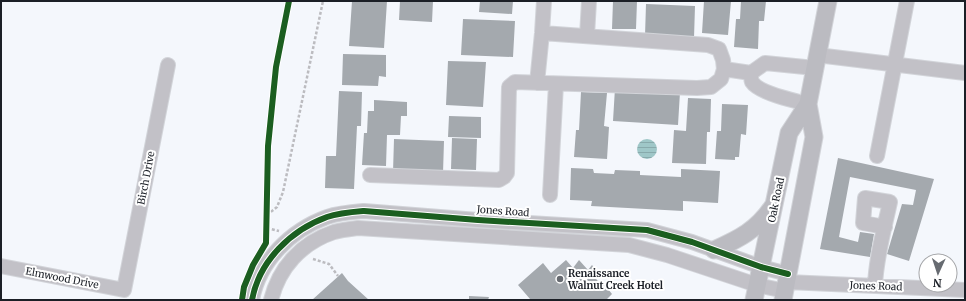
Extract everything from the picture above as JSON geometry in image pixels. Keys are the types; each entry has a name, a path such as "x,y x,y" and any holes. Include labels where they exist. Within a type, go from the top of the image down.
{"main road":[{"name":"Oak Road","path":"786,286 814,137 808,104 828,1"},
{"name":"Oak Road","path":"756,292 789,133 808,104"},
{"path":"714,250 741,238 766,217 775,203"}],"street":[{"path":"537,83 544,1"},
{"path":"587,36 589,1"},
{"path":"877,156 907,1"},
{"path":"370,175 499,180 504,177 507,173 509,87 515,82 697,88 711,87 721,79 724,69 723,60 719,49 708,44 542,33"},
{"path":"724,69 751,73 765,63 816,62 895,65 965,73"},
{"name":"Birch Drive","path":"124,290 168,65"},
{"path":"751,73 752,82 758,88 808,104"},
{"path":"550,195 556,84"},
{"name":"Jones Road","path":"252,300 260,274 274,254 291,238 305,227 328,216 347,212 364,211 478,220 647,230 692,242 761,267 786,286"},
{"path":"453,234 461,226 478,220"},
{"path":"875,286 876,267 885,227"},
{"name":"Jones Road","path":"271,300 274,288 286,265 302,249 334,232 358,228 629,245 667,255 756,292 786,286 875,286 894,293 965,290"},
{"name":"Elmwood Drive","path":"1,266 124,290"}],"path":[{"path":"267,215 277,207 283,192 323,1"},
{"path":"267,208 267,235"},
{"path":"267,228 283,232"},
{"path":"309,255 312,258 329,264 338,276"}],"water":[{"path":"647,139 654,142 657,149 654,156 647,159 640,156 637,149 640,142"}],"building":[{"path":"352,1 387,1 384,48 349,46"},
{"path":"400,1 433,1 432,22 399,20"},
{"path":"480,1 513,1 512,14 479,12"},
{"path":"613,1 637,1 636,29 612,29"},
{"path":"704,1 731,1 728,35 702,33"},
{"path":"741,1 766,1 764,21 759,21 758,49 734,47 736,19 740,19"},
{"path":"646,4 695,6 694,38 645,36"},
{"path":"463,19 515,21 513,57 461,55"},
{"path":"343,54 386,55 386,77 379,76 378,86 342,85"},
{"path":"448,61 486,62 483,107 446,105"},
{"path":"615,88 680,92 678,125 613,121"},
{"path":"339,91 362,92 361,126 357,126 354,189 325,188 326,156 336,156"},
{"path":"581,92 607,93 604,126 609,127 607,159 574,157 576,130 579,130"},
{"path":"688,98 711,99 710,132 707,132 706,164 672,163 674,130 686,131"},
{"path":"374,100 407,102 407,116 401,116 400,135 387,135 386,166 362,165 364,133 367,133 368,111 374,111"},
{"path":"722,104 748,105 746,135 741,134 739,157 735,157 735,160 715,159 717,131 721,131"},
{"path":"449,116 481,117 481,138 448,137"},
{"path":"452,138 477,139 476,170 451,169"},
{"path":"394,139 444,141 443,173 393,172"},
{"path":"838,158 934,179 909,261 887,254 902,204 913,205 916,190 850,177 839,237 858,242 860,232 874,234 870,257 820,249"},
{"path":"571,168 593,169 594,173 614,174 615,170 640,171 640,175 681,177 681,169 720,171 718,203 683,201 683,211 591,206 592,201 570,200"},
{"name":"Renaissance Walnut Creek Hotel","path":"566,260 573,268 579,260 588,270 592,265 596,270 592,274 602,286 604,284 612,294 606,300 529,300 530,299 518,285 543,263 551,273"},
{"path":"342,273 348,281 369,300 312,300"},
{"path":"469,296 489,297 488,300 469,300"}],"cycle path":[{"path":"242,300 244,287 253,265 266,243 268,146 276,67 289,1"},
{"path":"252,300 256,286 269,260 289,239 301,230 327,217 364,211 478,220 647,230 692,242 761,267 788,274"}],"place":[{"name":"Renaissance Walnut Creek Hotel","path":"560,279"}]}
